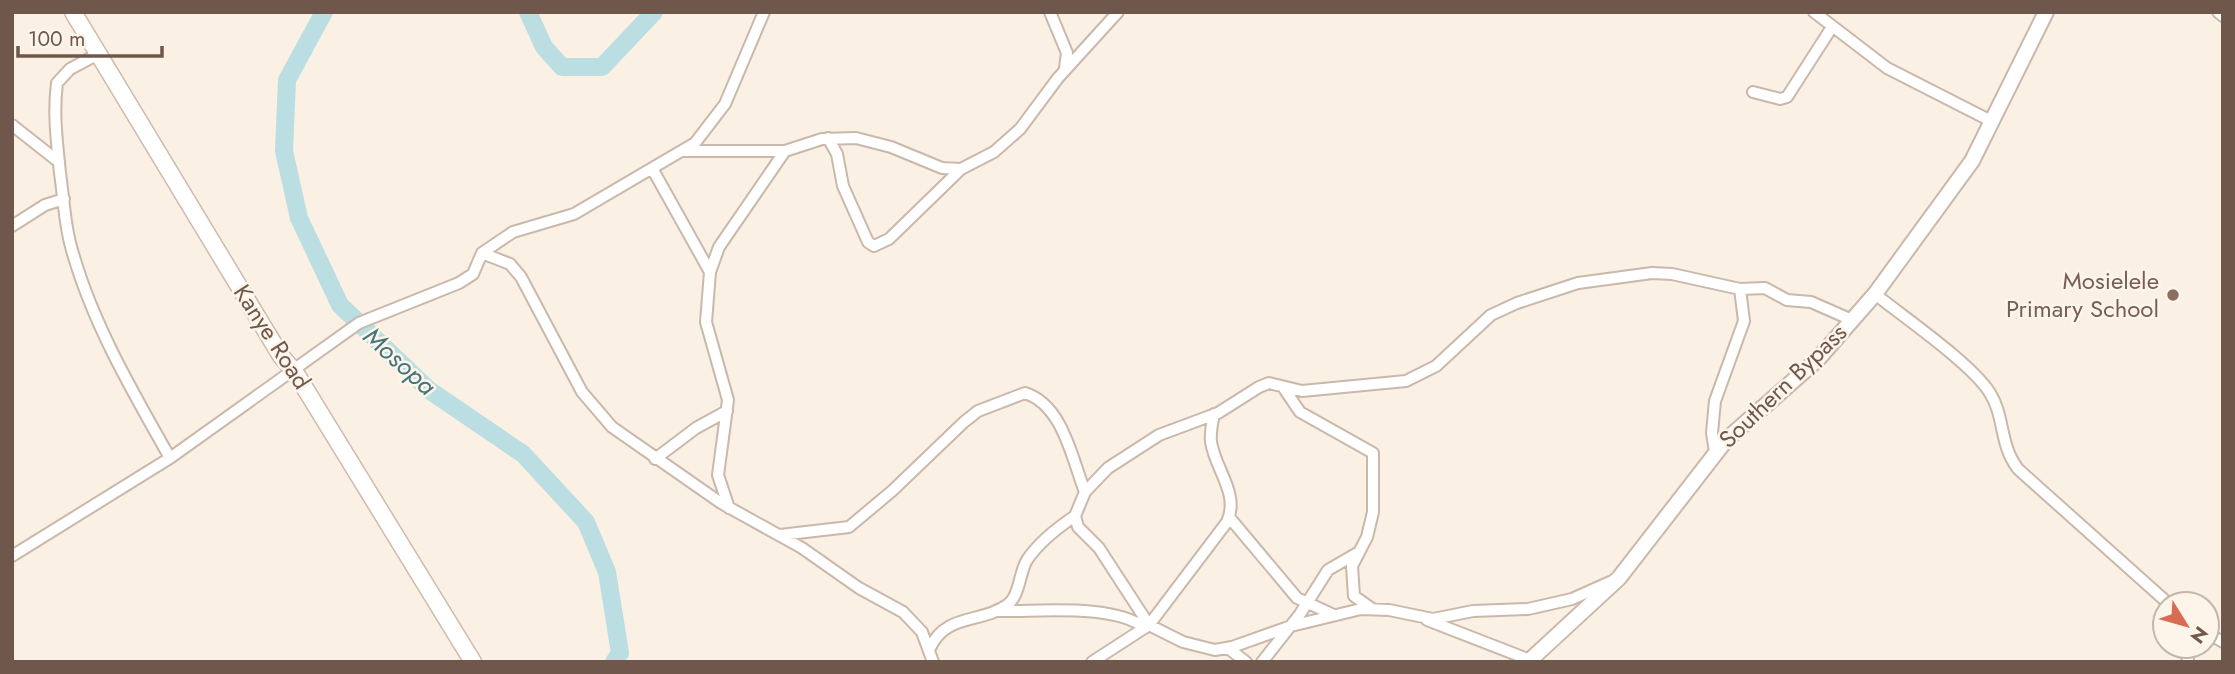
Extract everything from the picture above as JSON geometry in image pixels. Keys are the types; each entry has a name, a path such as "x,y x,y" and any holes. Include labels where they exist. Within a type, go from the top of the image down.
{"main road":[{"name":"Kanye Road","path":"73,12 274,344 295,372 473,661"}],"street":[{"path":"12,556 170,458 295,372 359,323 459,283 473,274 482,253 513,232 574,214 684,151 717,118 764,12"},
{"path":"1050,12 1067,53 1063,72"},
{"path":"828,138 837,154 843,186 868,242 874,246 896,234 961,169 994,152 1020,129 1063,72 1118,12"},
{"path":"1814,12 1887,68 1993,122"},
{"name":"Southern Bypass","path":"1529,661 1619,578 1715,452 1747,420 1803,373 1875,294 1962,177 1993,122 2046,12"},
{"path":"2218,12 2223,16"},
{"path":"1753,92 1780,99 1787,97 1832,27"},
{"path":"98,54 71,69 57,83 54,106 59,162 73,255 124,376 170,458"},
{"path":"12,125 59,162"},
{"path":"684,151 785,151 828,138 856,138 891,147 942,168 961,169"},
{"path":"729,508 721,489 718,463 727,411 727,389 706,321 710,272 723,241 751,206 785,151"},
{"path":"653,170 710,272"},
{"path":"12,226 45,205 64,199"},
{"path":"482,253 513,267 550,327 582,392 612,428 729,508 903,612 922,632 933,662"},
{"path":"930,648 934,638 949,624 991,611 1012,600 1026,562 1046,539 1075,516 1085,492 1108,468 1159,435 1214,414 1269,383 1302,391 1406,381 1436,366 1491,315 1517,303 1578,283 1651,273 1672,274 1740,289 1765,288 1787,300 1811,302 1852,320"},
{"path":"1715,452 1712,433 1715,401 1744,321 1740,289"},
{"path":"1875,294 1979,378 1995,401 2004,446 2018,469 2153,590"},
{"path":"1283,387 1300,412 1373,453 1373,512 1350,574 1352,590 1358,600 1371,608 1424,618 1529,661"},
{"path":"779,536 849,527 978,411 1025,393 1040,401 1058,421 1085,492"},
{"path":"655,459 696,428 727,411"},
{"path":"1214,414 1211,443 1227,484 1229,517 1294,595 1307,604 1334,615"},
{"path":"1075,516 1078,527 1099,548 1147,626"},
{"path":"1092,662 1147,626 1229,517"},
{"path":"1262,662 1307,604 1328,570 1359,552"},
{"path":"1424,618 1546,606 1619,578"},
{"path":"991,611 1044,610 1126,617 1203,648 1228,648 1291,626 1371,608"},
{"path":"1228,648 1246,662"}],"waterway":[{"name":"Mosopa","path":"324,12 287,80 284,151 299,218 340,305 429,390 523,454 586,522 607,572 620,653 614,662"},
{"name":"Mosopa","path":"528,12 544,47 562,67 602,67 654,12"}],"place":[{"name":"Mosielele Primary School","path":"2173,295"}]}
